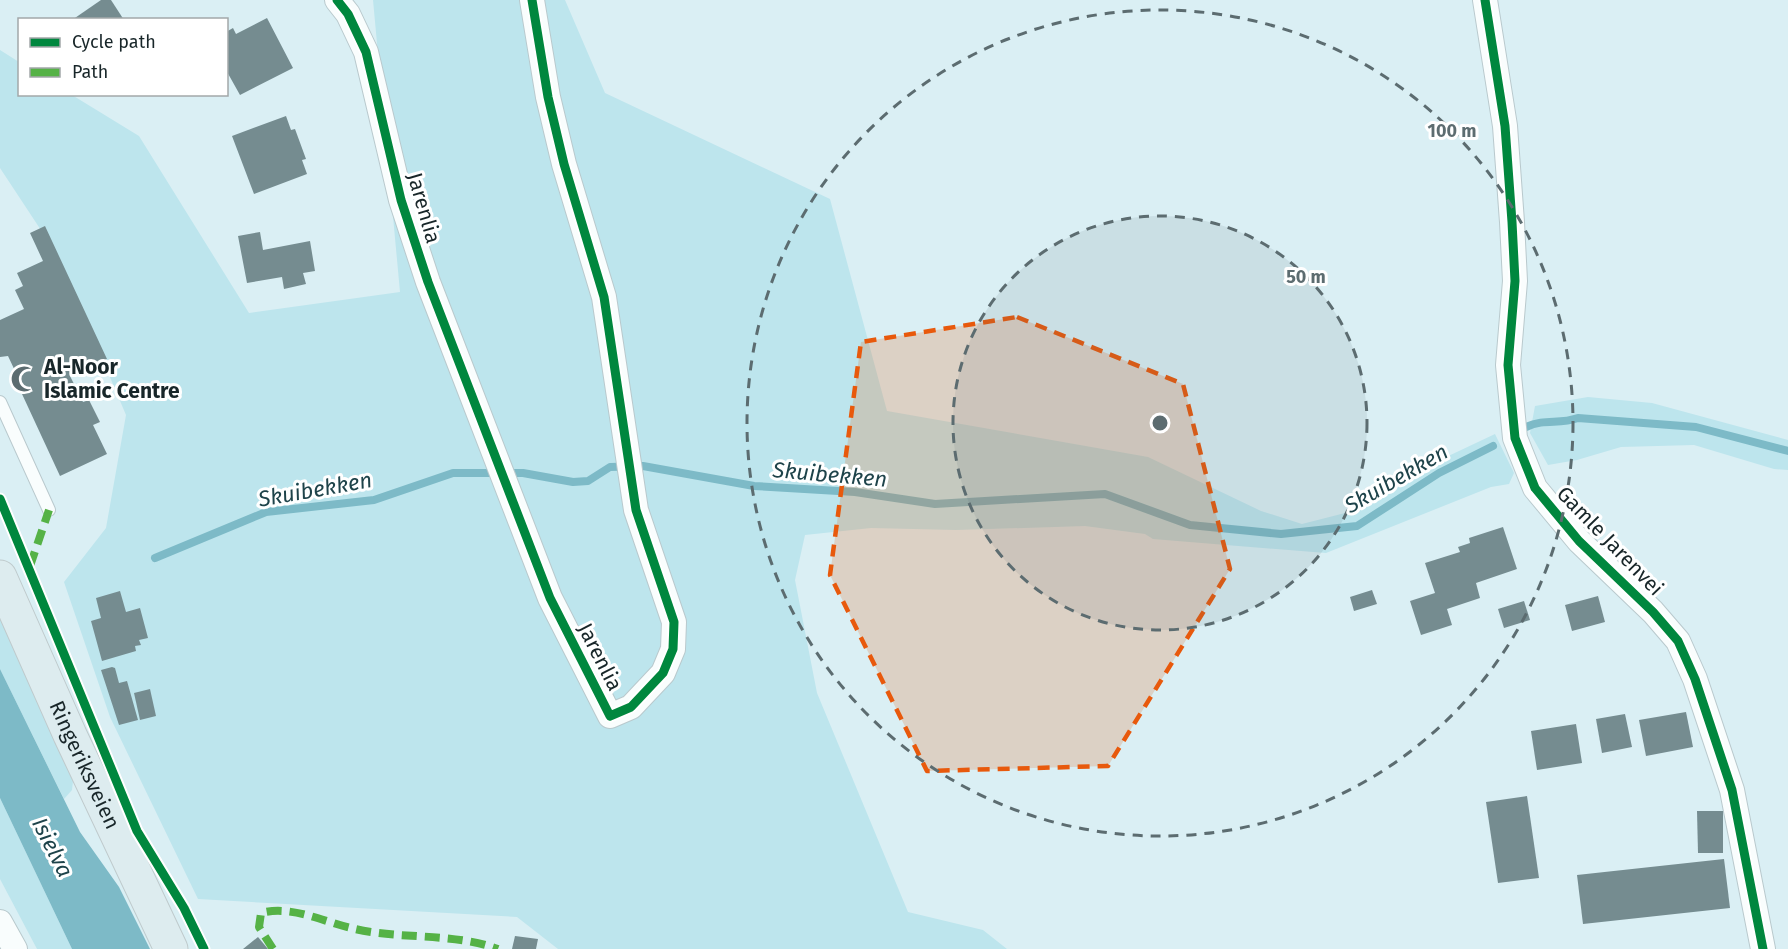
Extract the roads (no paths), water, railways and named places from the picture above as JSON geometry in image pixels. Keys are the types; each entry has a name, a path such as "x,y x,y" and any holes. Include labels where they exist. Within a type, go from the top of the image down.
{"main road":[{"name":"Ringeriksveien","path":"0,577 171,949"}],"street":[{"name":"Jarenlia","path":"338,0 348,14 366,52 401,200 421,261 550,598 610,716 632,707 663,673 674,649 674,622 669,602 654,570 636,510 604,297 564,164 548,97 532,0"},
{"name":"Gamle Jarenvei","path":"1485,0 1505,126 1512,222 1515,281 1508,365 1515,438 1535,488 1579,541 1653,612 1678,641 1695,679 1731,790 1763,949"},
{"path":"0,922 15,949"}],"lane":[{"path":"0,402 49,510"}],"water":[{"name":"Isielva","path":"0,669 80,832 119,887 150,949 72,949 0,798"}],"waterway":[{"name":"Skuibekken","path":"1526,427 1578,418 1696,427 1788,451"},
{"name":"Skuibekken","path":"155,558 266,512 374,500 453,473 523,473 573,482 588,481 610,467 643,466 754,486 855,492 935,504 1105,494 1190,525 1281,534 1357,526 1439,473 1493,446"}],"place":[{"name":"Al-Noor Islamic Centre","path":"24,379"}]}
